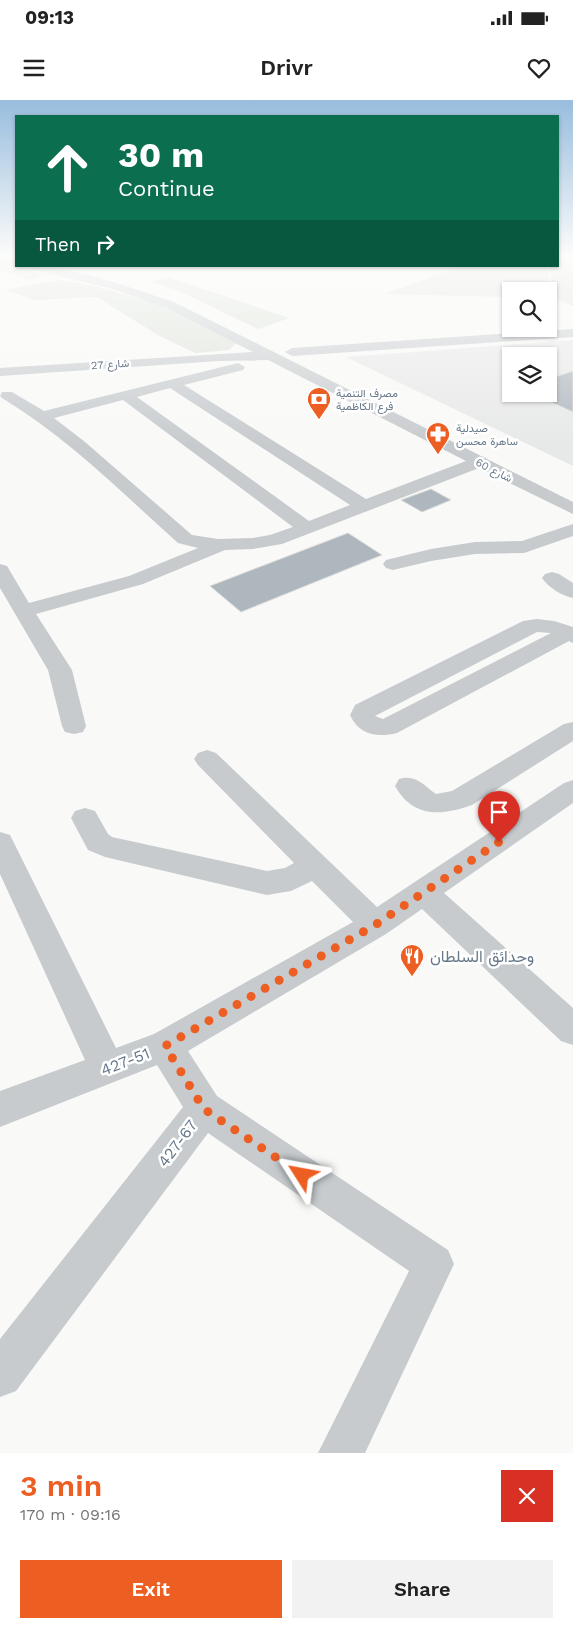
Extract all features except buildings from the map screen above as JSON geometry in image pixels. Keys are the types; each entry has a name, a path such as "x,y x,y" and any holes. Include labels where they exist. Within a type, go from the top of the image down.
{"street":[{"name":"شارع 60","path":"199,320 573,509"},
{"name":"شارع 60","path":"226,320 463,438"},
{"path":"292,352 573,333"},
{"name":"شارع 27","path":"220,357 237,351 241,346 241,342"},
{"name":"شارع 27","path":"1,371 220,357 272,357"},
{"path":"42,416 173,384 272,357"},
{"path":"1,371 3,398 42,416 79,445 185,539 203,543 263,543 480,462"},
{"path":"173,384 364,506"},
{"path":"125,395 307,528"},
{"path":"393,564 475,548 524,547 573,530"},
{"path":"23,611 136,580 224,544"},
{"path":"0,570 60,670 74,726"},
{"path":"552,578 573,592"},
{"path":"532,626 551,626 570,635 388,727 371,726 364,722 362,715 364,711 532,626"},
{"path":"408,786 426,802 448,804 462,798 573,730"},
{"path":"207,759 375,925"},
{"name":"427-51","path":"0,1109 165,1046 375,925 573,790"},
{"path":"85,818 98,842 105,846 267,882 291,879 314,865"},
{"path":"0,842 107,1068"},
{"path":"424,893 573,1030"},
{"path":"165,1046 204,1109"},
{"name":"427-67","path":"0,1375 204,1109 434,1264 342,1453"}],"shaded area":[{"path":"134,320 190,320 233,341 235,344 229,350 195,353 158,335"},
{"path":"240,320 283,320 258,329"},
{"path":"573,340 573,466 346,357"}],"place":[{"name":"مصرف التنمية فرع الكاظمية","path":"319,420"},
{"name":"صيدلية ساهرة محسن","path":"438,455"},
{"name":"وحدائق السلطان","path":"412,977"}],"route":[{"path":"302,1175 204,1109 165,1046 375,925 499,842"}]}
